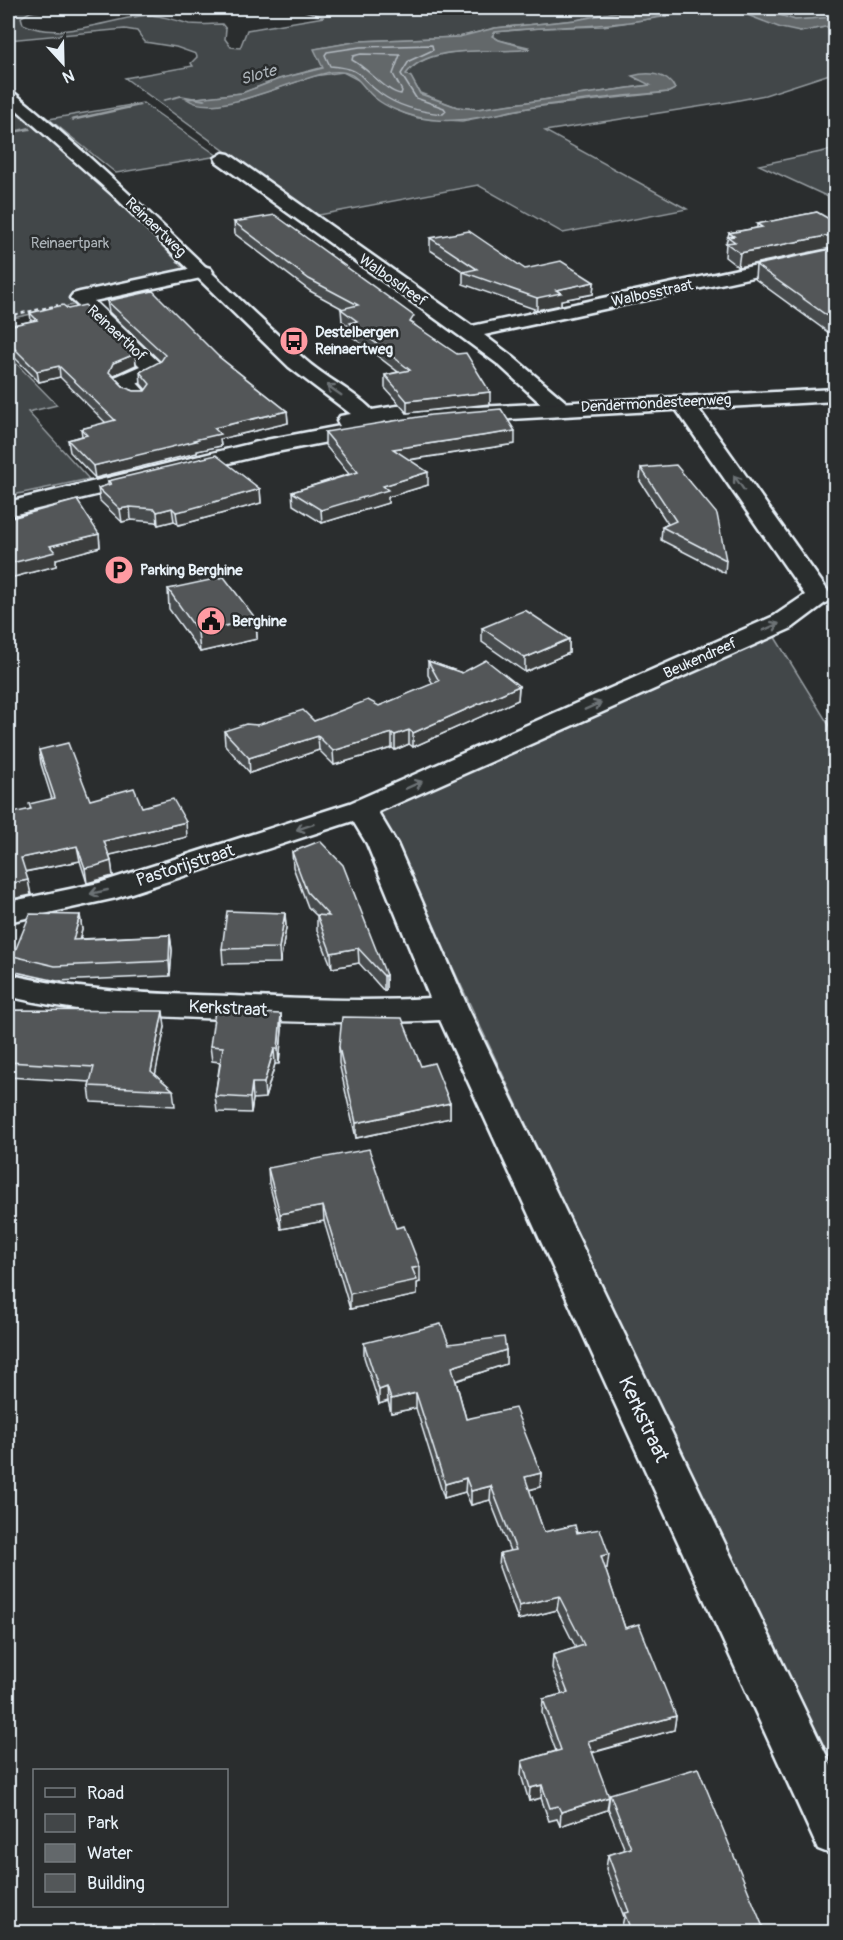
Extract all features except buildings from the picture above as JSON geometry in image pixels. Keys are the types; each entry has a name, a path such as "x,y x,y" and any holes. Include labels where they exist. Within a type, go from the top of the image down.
{"street":[{"name":"Reinaertweg","path":"8,95 57,134 165,233 298,366 352,403 370,422"},
{"name":"Walbosdreef","path":"223,158 506,361 559,408"},
{"name":"Walbosstraat","path":"468,333 836,253"},
{"name":"Reinaerthof","path":"138,396 123,382 154,367 80,298 203,272"},
{"name":"Reinaertweg","path":"298,366 330,420"},
{"name":"Dendermondesteenweg","path":"8,509 272,446 330,420 370,422 559,408 836,395"},
{"name":"Beukendreef","path":"361,809 783,622 819,596 682,402"},
{"name":"Pastorijstraat","path":"8,912 105,891 361,809"},
{"name":"Kerkstraat","path":"361,809 382,844 451,1008 836,1831"},
{"name":"Kerkstraat","path":"8,985 33,992 106,1002 331,1012 390,1013 451,1008"}],"path":[{"path":"8,316 82,300"}],"green space":[{"path":"8,8 55,8 30,12 21,17 23,24 51,31 81,28 147,15 190,24 222,24 226,29 225,39 231,47 240,48 247,30 324,17 305,11 306,8 637,8 576,20 495,28 459,37 360,41 315,49 324,67 279,79 242,93 188,99 222,103 242,100 314,76 343,72 362,82 375,98 404,113 418,118 462,121 533,107 669,92 675,89 673,85 636,79 646,81 650,85 477,109 457,107 420,93 411,77 406,74 422,61 443,54 528,47 499,40 492,35 495,32 603,26 669,16 693,8 729,8 800,32 835,25 836,72 765,95 545,131 687,209 563,233 478,185 314,216 125,78 193,66 191,63 197,57 196,54 176,47 145,42 137,31 125,29 8,40"},
{"path":"758,8 835,8 835,17 795,20"},
{"path":"143,103 218,156 116,173 49,119"},
{"name":"Reinaertpark","path":"8,107 104,189 194,279 8,319"},
{"path":"835,149 835,200 759,165"},
{"path":"8,355 57,405 28,412 89,479 8,496"},
{"path":"773,634 835,735 835,1784 379,810"}],"water":[{"path":"637,8 693,8 644,20 495,32 492,36 499,40 530,49 447,53 417,64 406,74 411,77 420,94 457,107 477,109 650,85 632,76 644,74 662,76 667,79 675,89 669,92 567,102 447,121 417,117 395,110 375,98 353,75 340,72 316,75 236,101 200,104 187,99 242,93 279,79 323,68 314,49 360,41 459,37 495,28 576,20"},
{"path":"729,8 758,8 795,20 835,17 835,25 800,32 781,28"}],"waterway":[{"name":"Slote","path":"164,100 181,96 204,100"},
{"name":"Slote","path":"73,119 139,105"},
{"name":"Slote","path":"8,133 29,129"}],"place":[{"name":"Destelbergen Reinaertweg","path":"294,341"},
{"name":"Parking Berghine","path":"119,570"},
{"name":"Berghine","path":"211,621"}]}
